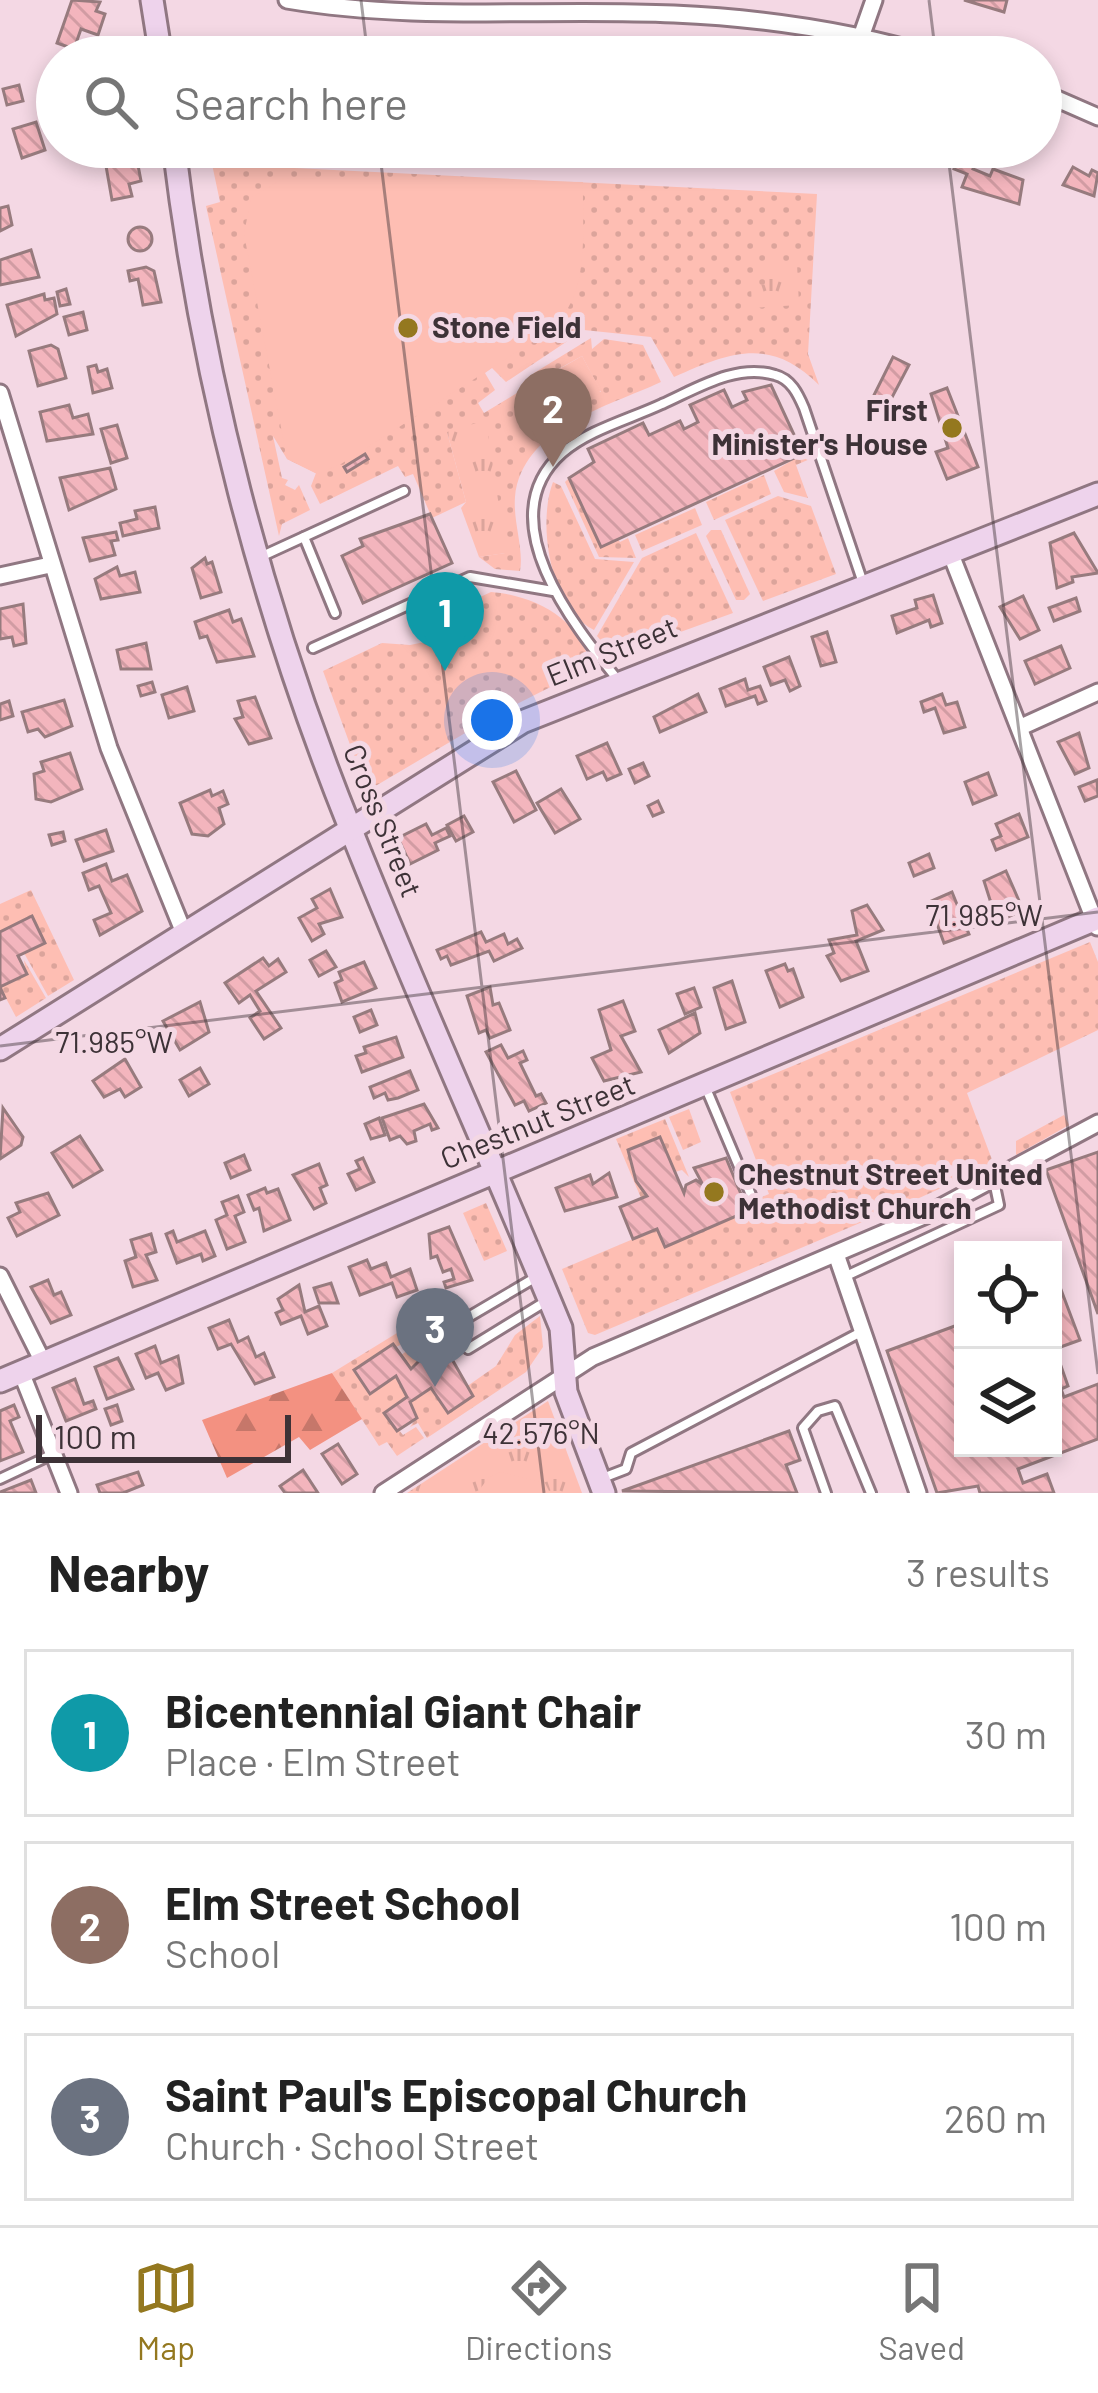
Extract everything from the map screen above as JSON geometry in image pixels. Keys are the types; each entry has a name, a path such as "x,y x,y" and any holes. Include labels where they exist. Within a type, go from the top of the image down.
{"street":[{"path":"152,0 158,36"},
{"path":"287,0 430,16 688,15 853,36"},
{"path":"861,36 874,0"},
{"path":"1062,101 1098,117"},
{"name":"Cross Street","path":"178,168 229,447 257,559 350,827 561,1328 566,1392 601,1486"},
{"path":"0,393 109,748 184,932"},
{"name":"Elm Street","path":"0,1049 505,731 619,680 1098,494"},
{"path":"950,552 1097,922"},
{"path":"0,576 50,566"},
{"path":"1021,727 1098,692"},
{"name":"Chestnut Street","path":"10,1377 1097,922"},
{"path":"383,1493 565,1372 836,1254 993,1180 1098,1123"},
{"path":"836,1254 918,1493"},
{"path":"0,1276 43,1362"},
{"path":"10,1377 69,1493"}],"lane":[{"path":"619,680 554,591 538,546 536,514 552,464 593,435 716,379 751,373 783,377 799,396 864,584"},
{"path":"257,559 404,491"},
{"path":"304,537 335,613"},
{"path":"313,648 470,577 554,591"},
{"path":"705,1086 751,1195"},
{"path":"844,1277 999,1204 993,1180"},
{"path":"539,1275 460,1322 456,1335 468,1349 549,1299"},
{"path":"601,1486 626,1469 631,1453 862,1331"},
{"path":"826,1493 803,1428 818,1412 836,1406 872,1493"},
{"path":"0,1479 53,1454"}],"green space":[{"path":"213,168 817,194 808,354 819,385 784,360 750,353 674,377 651,337 584,330 506,382 492,368 485,373 495,390 478,403 484,413 517,393 601,392 582,356 537,381 534,373 591,338 592,349 604,339 643,345 661,382 570,423 533,453 515,497 520,571 495,569 479,557 505,553 447,432 466,502 432,518 413,474 405,477 398,466 320,504 311,486 316,473 287,459 273,436 282,478 288,480 285,485 295,490 299,485 310,510 282,524 279,536 206,206 220,202"},
{"name":"Stone Field","path":"284,178 583,182 581,265 571,303 545,334 341,464 317,474 287,459 244,234 251,198"},
{"path":"797,264 799,305 752,308 751,286 768,284 768,267"},
{"path":"582,356 601,391 536,428 516,394"},
{"path":"486,420 506,553 479,557 461,508 466,502 447,432"},
{"path":"803,441 810,459 796,465 808,498 784,492 774,471 803,454 798,443"},
{"path":"764,475 771,494 714,520 706,502"},
{"path":"569,478 620,542 628,538 636,558 599,557 565,482"},
{"path":"553,482 561,486 595,559 634,562 594,630 567,604 551,564 546,520"},
{"path":"778,496 811,506 836,574 763,601 725,520"},
{"path":"695,508 702,525 642,551 635,535"},
{"path":"711,530 721,530 750,594 744,600 736,600 706,536"},
{"path":"696,533 733,613 614,656 597,636 642,558"},
{"path":"491,592 523,598 554,613 578,636 590,667 499,713 367,791 323,671 382,643 410,645 439,639 465,604"},
{"path":"31,890 74,980 48,996 24,953 44,943 32,917 0,932 0,904"},
{"path":"1090,942 1098,962 1098,1030 967,1093 994,1165 964,1178 961,1173 959,1180 897,1208 890,1201 893,1209 595,1335 588,1333 562,1269 657,1229 665,1246 748,1211 746,1204 769,1194 730,1092"},
{"path":"24,960 46,998 16,1017 0,987 26,974"},
{"path":"689,1109 701,1142 683,1150 669,1117"},
{"path":"1064,1115 1069,1125 1016,1155 1016,1141"},
{"path":"665,1119 689,1177 682,1170 675,1172 660,1137 629,1150 634,1174 647,1196 641,1198 616,1139"},
{"path":"486,1203 507,1251 484,1261 463,1213"},
{"path":"540,1316 543,1347 526,1372 427,1438 418,1423 410,1427 417,1417 410,1402 431,1388 448,1413 472,1397 466,1387 496,1366 515,1335"},
{"path":"423,1317 430,1328 354,1371 370,1394 396,1376 407,1397 385,1413 403,1435 416,1427 424,1438 397,1456 387,1442 379,1446 332,1373"},
{"path":"434,1333 445,1347 433,1355 428,1351 411,1369 401,1355"},
{"path":"332,1373 362,1419 310,1450 299,1437 227,1478 202,1420"},
{"path":"548,1401 582,1493 407,1493"},
{"path":"501,1472 545,1483 550,1493 477,1493 489,1477"}],"building":[{"path":"72,0 100,2 96,11 105,14 98,35 81,29 79,36 59,36"},
{"path":"964,0 1007,0 1004,12"},
{"path":"19,85 23,101 7,105 3,89"},
{"path":"36,122 36,153 22,158 13,129"},
{"path":"1073,167 1089,176 1092,170 1098,173 1094,196 1063,185"},
{"path":"106,168 139,168 141,181 129,184 132,196 112,200"},
{"path":"973,168 990,176 993,169 1023,180 1019,204 962,187 967,174 954,169"},
{"path":"8,206 12,225 0,231 0,208"},
{"path":"140,227 149,230 149,248 140,251 131,248 128,239 131,230"},
{"path":"31,250 39,277 0,285 0,260"},
{"path":"146,267 154,271 161,302 143,305 138,279 130,281 128,271"},
{"path":"66,289 70,304 60,306 57,292"},
{"path":"44,294 45,300 54,298 57,314 16,336 7,305"},
{"path":"83,312 87,330 69,335 64,317"},
{"path":"51,345 58,349 66,378 38,386 29,351"},
{"path":"893,357 909,365 888,405 873,397"},
{"path":"96,365 98,372 107,369 112,388 93,393 88,367"},
{"path":"771,385 803,454 601,547 569,478 594,462 588,449 643,423 649,435 680,421 684,429 698,422 690,405 724,390 732,407 747,400 743,392"},
{"name":"First Minister's House","path":"947,388 978,467 947,479 936,452 948,448 931,394"},
{"path":"69,405 73,418 88,414 93,434 47,441 40,412"},
{"path":"117,425 127,458 111,463 101,429"},
{"path":"365,454 368,459 347,472 344,467"},
{"path":"110,468 116,489 69,510 60,478"},
{"path":"155,507 159,528 123,536 120,523 137,519 135,511"},
{"path":"430,514 452,563 363,603 342,556 363,546 360,539"},
{"path":"116,532 118,540 111,541 115,555 90,561 83,538"},
{"path":"1074,533 1098,573 1072,577 1073,582 1057,588 1050,543"},
{"path":"205,558 207,564 212,562 221,592 201,598 192,568"},
{"path":"117,567 120,576 135,572 140,592 101,599 95,579"},
{"path":"933,595 942,623 931,627 929,620 897,633 892,616 917,608 915,600"},
{"path":"1023,596 1039,630 1020,639 1000,607"},
{"path":"1076,598 1080,611 1054,621 1049,608"},
{"path":"23,604 26,643 14,646 12,637 0,639 0,609"},
{"path":"229,610 233,622 241,619 254,656 217,662 207,636 200,638 195,622"},
{"path":"827,632 836,662 821,666 812,637"},
{"path":"146,643 151,669 121,669 117,650"},
{"path":"1061,646 1070,668 1035,684 1025,661"},
{"path":"789,657 800,686 790,691 785,680 771,685 764,667"},
{"path":"745,679 748,690 760,686 766,701 758,704 755,696 726,706 720,689"},
{"path":"152,682 155,692 141,696 138,686"},
{"path":"187,687 194,711 169,718 162,695"},
{"path":"698,694 706,712 660,732 654,717"},
{"path":"942,694 946,705 957,702 965,727 944,733 935,708 924,712 921,702"},
{"path":"255,697 271,738 249,744 235,719 243,717 238,701"},
{"path":"64,700 72,726 45,737 38,729 28,732 22,712"},
{"path":"9,701 13,716 0,720 0,704"},
{"path":"1079,733 1089,768 1075,774 1058,742"},
{"path":"607,743 621,774 607,780 603,772 587,779 577,756"},
{"path":"70,753 82,789 51,802 36,799 34,774 44,771 41,762"},
{"path":"643,763 649,776 635,783 629,769"},
{"path":"516,771 536,810 514,822 493,782"},
{"path":"988,773 996,795 973,804 965,782"},
{"path":"1097,780 1098,796 1085,801 1079,787"},
{"path":"561,789 580,819 555,833 537,803"},
{"path":"210,790 212,796 223,791 228,804 219,808 224,824 208,836 192,834 180,803"},
{"path":"658,801 663,812 653,816 648,806"},
{"path":"1019,814 1028,837 996,850 992,840 1001,836 996,824"},
{"path":"464,816 473,832 456,841 447,825"},
{"path":"426,824 432,835 446,828 450,836 435,843 438,850 410,864 398,838"},
{"path":"106,830 113,851 84,861 76,840"},
{"path":"63,832 65,841 52,845 49,835"},
{"path":"929,854 934,868 914,876 909,863"},
{"path":"106,864 112,881 127,875 142,911 100,935 94,920 111,913 99,886 89,890 83,873"},
{"path":"1006,871 1023,910 997,922 984,881"},
{"path":"330,889 342,917 319,924 324,934 312,941 299,918 317,908 312,899"},
{"path":"952,892 969,934 944,943 929,902"},
{"path":"867,905 883,930 856,941 868,971 841,981 827,956 834,953 829,940 857,935 852,911"},
{"path":"32,916 45,943 18,956 27,974 0,987 0,932"},
{"path":"481,932 486,942 504,934 508,944 517,939 522,948 494,961 489,951 451,965 447,956 441,959 437,950"},
{"path":"326,951 336,967 319,976 310,960"},
{"path":"263,958 269,966 278,959 286,972 256,991 281,1028 264,1039 250,1018 260,1011 250,995 239,1003 225,983"},
{"path":"364,962 376,988 342,1002 335,983 342,980 339,972"},
{"path":"785,964 788,971 793,969 803,997 780,1007 766,971"},
{"path":"732,981 745,1022 726,1029 714,988"},
{"path":"490,987 493,1005 499,1003 510,1030 490,1038 486,1030 479,1033 467,996"},
{"path":"694,988 701,1007 685,1014 677,994"},
{"path":"623,1001 635,1031 621,1036 641,1072 604,1081 592,1058 611,1050 599,1010"},
{"path":"200,1002 209,1032 180,1050 163,1021"},
{"path":"371,1010 377,1025 360,1032 354,1017"},
{"path":"695,1013 700,1033 669,1053 659,1030"},
{"path":"396,1037 403,1057 362,1072 356,1056 366,1053 364,1047"},
{"path":"501,1045 508,1058 523,1051 527,1060 520,1063 536,1096 541,1094 546,1103 529,1111 524,1101 515,1105 486,1052"},
{"path":"125,1059 141,1087 125,1097 120,1089 104,1097 93,1081"},
{"path":"200,1068 209,1084 189,1096 180,1080"},
{"path":"410,1071 418,1090 388,1100 385,1093 374,1098 370,1087"},
{"path":"424,1104 438,1128 432,1130 430,1124 414,1131 416,1141 407,1144 400,1136 390,1140 382,1118"},
{"path":"3,1108 23,1137 21,1145 0,1159"},
{"path":"379,1118 385,1135 371,1139 365,1124"},
{"path":"80,1136 102,1170 73,1187 52,1153"},
{"name":"Chestnut Street United Methodist Church","path":"660,1137 684,1193 686,1185 696,1180 703,1185 694,1168 726,1158 748,1211 665,1247 657,1229 633,1239 620,1207 647,1196 636,1181 628,1150"},
{"path":"1098,1152 1098,1314 1046,1170"},
{"path":"244,1155 250,1170 231,1178 225,1163"},
{"path":"363,1158 374,1182 356,1190 348,1174 360,1169 356,1161"},
{"path":"319,1164 327,1185 320,1188 326,1203 314,1209 293,1175"},
{"path":"609,1173 617,1197 565,1211 556,1188 590,1175 593,1184"},
{"path":"265,1188 267,1193 278,1189 290,1220 264,1231 259,1208 254,1210 248,1195"},
{"path":"48,1193 59,1215 17,1236 8,1218 20,1212 16,1203"},
{"path":"238,1196 244,1212 235,1216 245,1242 227,1249 216,1220 227,1215 222,1202"},
{"path":"449,1227 472,1280 446,1288 444,1282 454,1279 451,1269 443,1272 437,1256 431,1258 429,1234"},
{"path":"173,1231 177,1242 205,1231 215,1256 203,1261 201,1254 177,1263 166,1234"},
{"path":"151,1234 156,1252 146,1255 157,1280 133,1287 125,1261 136,1257 131,1240"},
{"path":"367,1260 371,1269 386,1263 391,1277 410,1269 417,1290 397,1297 392,1283 360,1295 349,1267"},
{"path":"48,1280 54,1295 61,1292 71,1315 51,1323 31,1287"},
{"path":"331,1283 338,1303 319,1303 314,1288"},
{"path":"299,1285 305,1312 319,1306 327,1326 308,1334 301,1316 281,1324 276,1313 283,1310 278,1299"},
{"path":"1062,1292 1080,1340 1062,1346"},
{"path":"229,1320 238,1342 248,1337 256,1357 264,1353 274,1377 255,1384 231,1344 218,1349 209,1328"},
{"path":"954,1326 954,1457 1050,1457 1018,1469 1023,1483 1047,1474 1054,1493 980,1493 978,1486 937,1493 887,1351"},
{"path":"393,1344 411,1369 429,1351 433,1355 445,1347 473,1396 448,1413 431,1388 410,1402 417,1418 397,1431 384,1413 407,1397 396,1376 370,1394 354,1370"},
{"path":"155,1346 161,1363 178,1356 183,1383 166,1390 158,1373 146,1378 136,1354"},
{"path":"118,1358 133,1389 107,1399 95,1367"},
{"path":"75,1379 84,1404 93,1401 96,1409 66,1421 53,1388"},
{"path":"1098,1384 1098,1439 1062,1452 1062,1392 1064,1397"},
{"path":"14,1405 19,1417 10,1421 23,1452 0,1461 0,1411"},
{"path":"117,1405 122,1421 111,1425 105,1409"},
{"path":"789,1431 800,1460 786,1465 797,1493 622,1491"},
{"path":"338,1444 357,1474 342,1484 322,1454"},
{"path":"303,1470 318,1493 285,1493 280,1486"},
{"path":"138,1472 143,1485 123,1493 100,1493 97,1485"},
{"path":"31,1480 36,1493 0,1493 0,1492"}],"place":[{"name":"Stone Field","path":"408,328"},
{"name":"First Minister's House","path":"952,428"},
{"name":"Elm Street School","path":"553,467"},
{"name":"Bicentennial Giant Chair","path":"445,671"},
{"name":"Chestnut Street United Methodist Church","path":"714,1192"},
{"name":"Saint Paul's Episcopal Church","path":"435,1387"}]}
